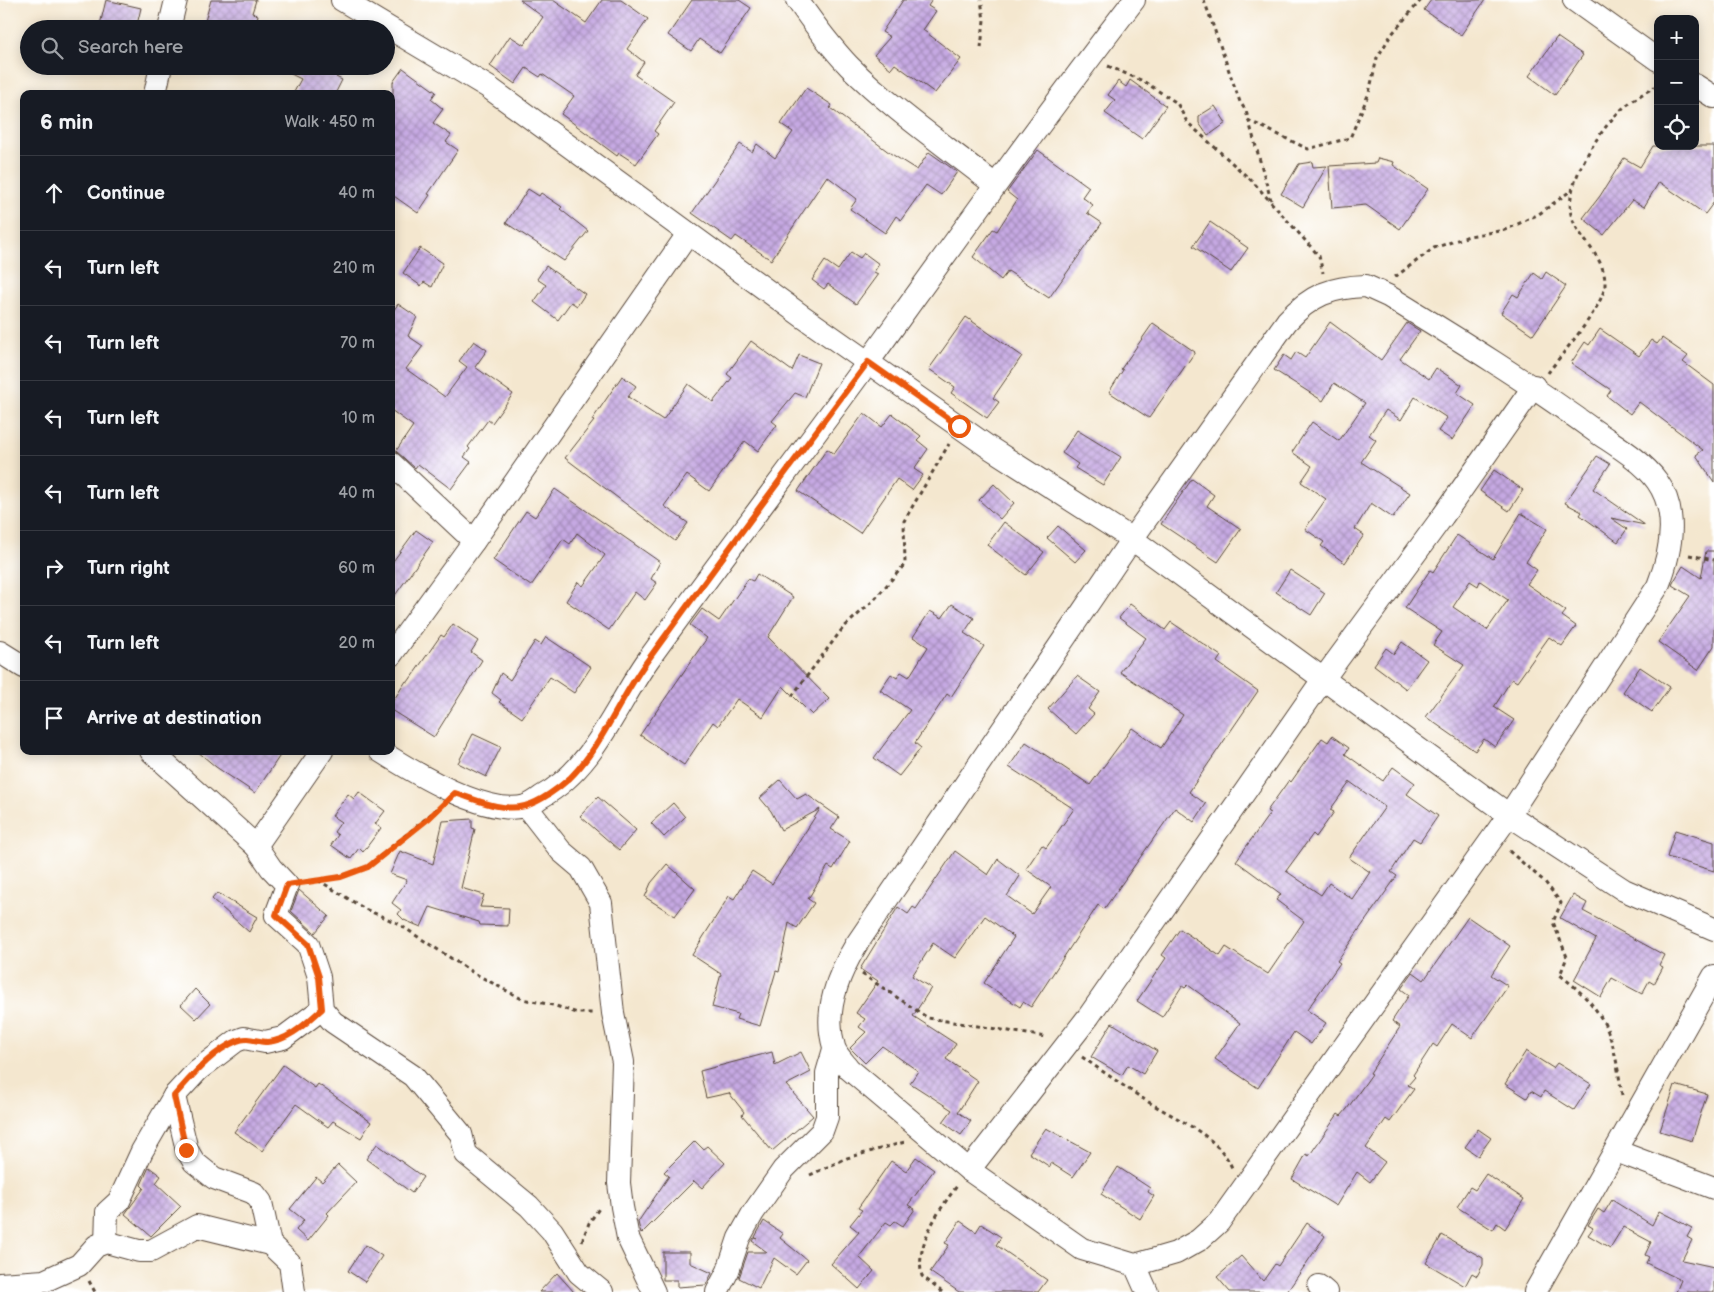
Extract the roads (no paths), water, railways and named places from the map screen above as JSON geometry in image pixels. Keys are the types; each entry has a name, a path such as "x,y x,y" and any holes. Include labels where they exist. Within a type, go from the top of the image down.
{"street":[{"path":"171,20 176,0"},
{"path":"797,0 815,26 848,65 874,89 995,185"},
{"path":"387,755 455,793 497,806 526,806 570,778 588,756 649,659 740,532 868,362 995,185 1134,0"},
{"path":"1574,0 1654,57"},
{"path":"346,1 375,20"},
{"path":"395,32 488,87 688,234 959,426 1132,539 1510,815 1624,890 1714,929"},
{"path":"156,90 159,75"},
{"path":"1699,88 1714,97"},
{"path":"395,650 474,541 688,234"},
{"path":"717,1292 728,1272 739,1238 753,1213 783,1170 822,1131 827,1117 827,1073 834,1048 830,1018 836,983 845,962 1132,539 1287,322 1300,307 1327,291 1366,286 1377,290 1535,387 1638,462 1657,481 1668,504 1671,532 1669,551 1658,586 1510,815 1219,1222 1199,1240 1176,1253 1135,1265 1082,1249 970,1170 873,1091 849,1069 834,1048"},
{"path":"970,1170 1066,1046 1324,678 1535,387"},
{"path":"395,467 474,541"},
{"path":"0,652 20,664"},
{"path":"155,755 256,846 271,868 287,885 276,915 308,944 319,977 322,1009 333,1022 413,1076 461,1134 466,1154 529,1206 552,1231 574,1266 602,1292"},
{"path":"256,846 319,755"},
{"path":"526,806 561,851 581,868 602,903 613,1013 623,1062 619,1183 628,1238 654,1292"},
{"path":"1535,1292 1714,976"},
{"path":"106,1242 107,1212 119,1201 142,1151 174,1096 198,1070 227,1046 244,1038 265,1042 283,1038 322,1009"},
{"path":"174,1096 186,1150 203,1171 214,1178 254,1193 261,1202 264,1225 270,1244"},
{"path":"1616,1151 1714,1188"},
{"path":"0,1284 44,1281 79,1265 96,1246 106,1242 139,1251 151,1251 168,1244 193,1227 202,1226 270,1244 290,1263 294,1292"},
{"path":"1135,1265 1147,1292"}]}
